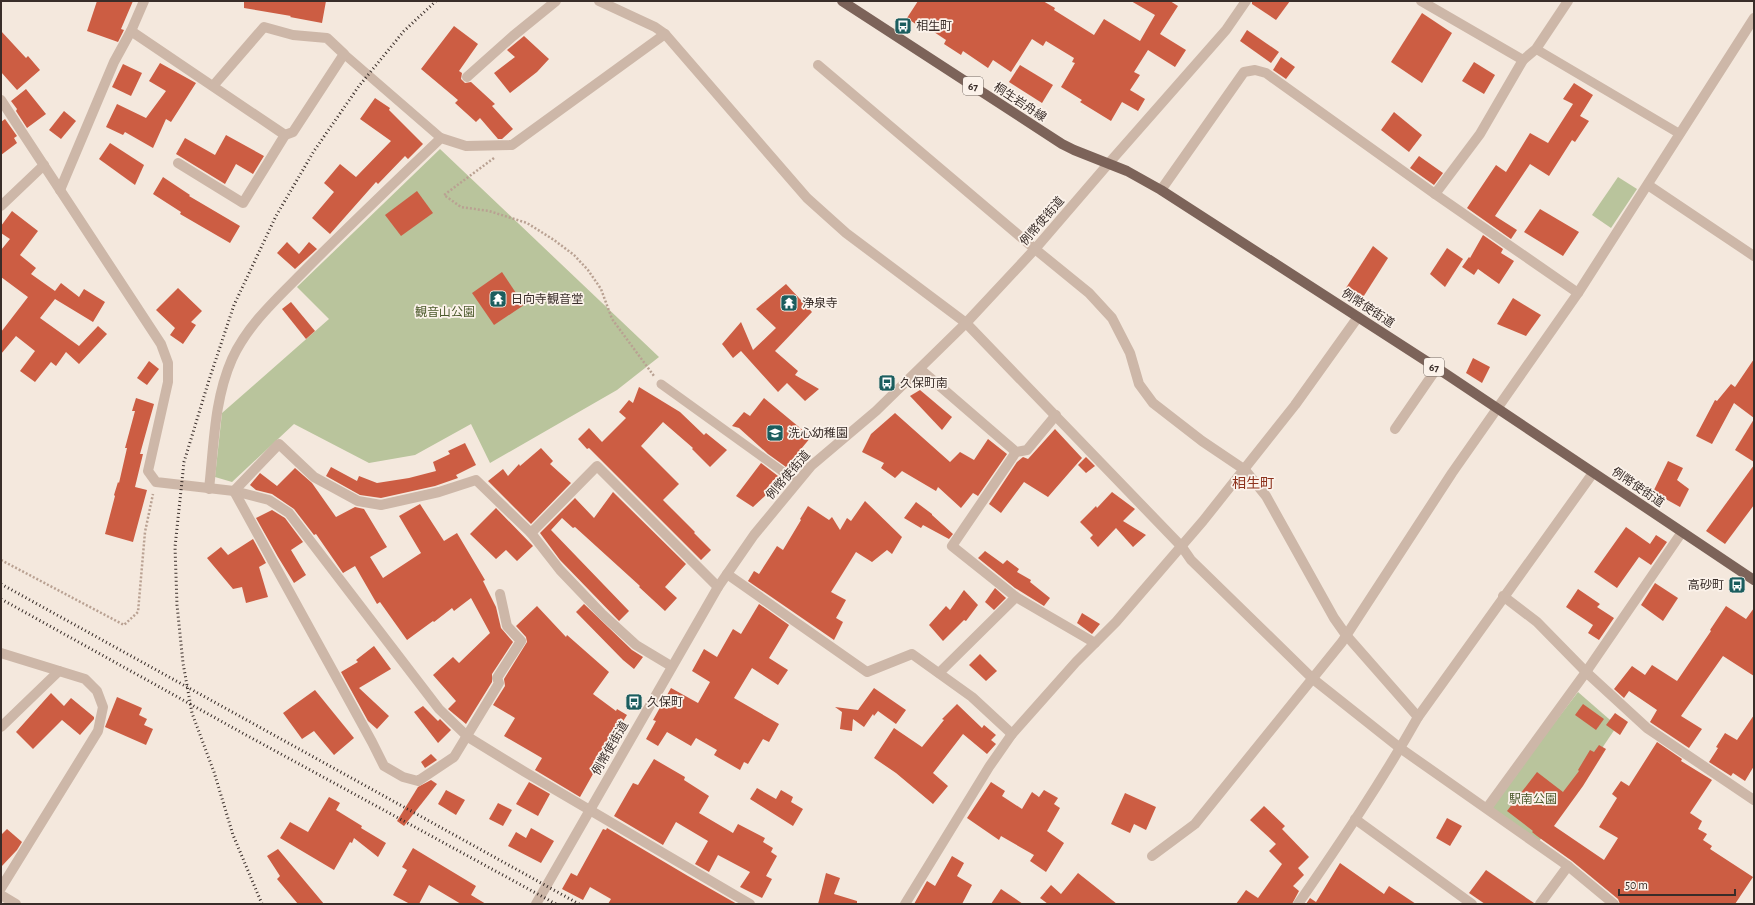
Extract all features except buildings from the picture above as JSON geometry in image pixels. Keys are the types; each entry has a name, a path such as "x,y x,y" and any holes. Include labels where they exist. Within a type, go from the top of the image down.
{"main road":[{"name":"桐生岩舟線","path":"842,1 1062,144 1108,163"},
{"name":"例幣使街道","path":"1108,163 1127,171 1161,190 1358,317 1437,368 1754,580"}],"street":[{"path":"60,190 114,62 131,31 144,1"},
{"path":"467,77 513,36 556,1"},
{"path":"599,1 655,27 665,34 807,198 846,233 966,323 1182,546 1191,560 1313,679 1400,748 1568,866 1614,904"},
{"path":"1108,163 1226,30 1246,1"},
{"path":"1421,1 1523,60"},
{"path":"1435,194 1480,134 1523,60 1536,49 1568,1"},
{"path":"1152,856 1195,824 1313,679 1346,635 1452,473 1578,293 1754,18"},
{"path":"178,163 243,203 285,135 293,132 344,54 327,38 293,35 264,27 213,86"},
{"path":"131,31 285,135"},
{"path":"209,489 218,402 232,359 258,318 368,207 442,138 466,146 512,145 665,34"},
{"path":"818,65 1089,293 1112,318 1130,353 1139,384 1153,403 1202,441 1245,470 1266,496 1334,618 1346,635 1418,717"},
{"path":"1161,190 1244,72 1255,70 1266,73 1435,194 1578,293"},
{"path":"1,100 161,344 168,363 168,382 148,471 156,482 234,491 269,500 289,513 439,709 468,737 750,904"},
{"name":"例幣使街道","path":"536,904 671,666 718,587 754,535 811,466 876,411 920,370 966,323 1035,249 1108,163"},
{"path":"1,206 44,164"},
{"path":"1648,185 1754,256"},
{"path":"905,904 989,767 1012,734 1182,546 1245,470 1295,405 1358,317"},
{"path":"1395,429 1437,368"},
{"path":"920,370 1016,452"},
{"path":"1056,415 1027,450 1016,452 952,546 1016,597 1095,643"},
{"path":"234,491 280,444 314,477 358,501 381,505 439,492 476,480 531,533 560,570 602,614 636,645 671,666"},
{"path":"531,533 597,466 718,587"},
{"path":"1298,904 1355,820 1418,717 1593,472"},
{"path":"234,491 384,766 403,777 418,781 454,757 468,737 499,682 497,678 520,641 507,626 500,594"},
{"path":"1487,808 1586,672 1682,532"},
{"path":"727,574 867,672 912,654 972,697 1012,734"},
{"path":"1503,596 1537,622 1586,672 1647,728 1754,800"},
{"path":"939,673 1016,597"},
{"path":"1,654 85,679 97,691 103,707 98,731 1,888"},
{"path":"1,726 59,671"},
{"path":"1355,820 1472,904"},
{"path":"1540,904 1568,866"},
{"path":"1,895 16,904"}],"lane":[{"path":"1536,49 1680,134"},
{"path":"344,54 442,138"},
{"path":"661,384 797,482"}],"path":[{"path":"512,145 444,195 461,207 489,211 527,223 574,255 588,270 601,289 612,318 661,384"},
{"path":"1,560 124,625 138,612 145,532 156,482"}],"green space":[{"name":"観音山公園","path":"440,149 659,357 617,390 490,463 471,424 415,455 369,463 294,424 232,482 215,477 222,413 329,319 297,287"},
{"path":"1618,177 1637,189 1611,228 1592,215"},
{"name":"駅南公園","path":"1578,692 1617,726 1538,843 1490,807"}],"railway":[{"path":"262,904 233,835 214,772 192,713 183,663 177,605 175,547 184,462 234,305 276,216 314,151 359,86 404,31 436,1"},
{"path":"1,584 579,904"},
{"path":"1,599 556,904"}],"place":[{"name":"相生町","path":"903,26"},
{"name":"日向寺観音堂","path":"498,299"},
{"name":"浄泉寺","path":"789,303"},
{"name":"久保町南","path":"887,383"},
{"name":"洗心幼稚園","path":"775,433"},
{"name":"高砂町","path":"1737,585"},
{"name":"久保町","path":"634,702"}],"district":[{"name":"相生町","path":"1253,484"}]}
